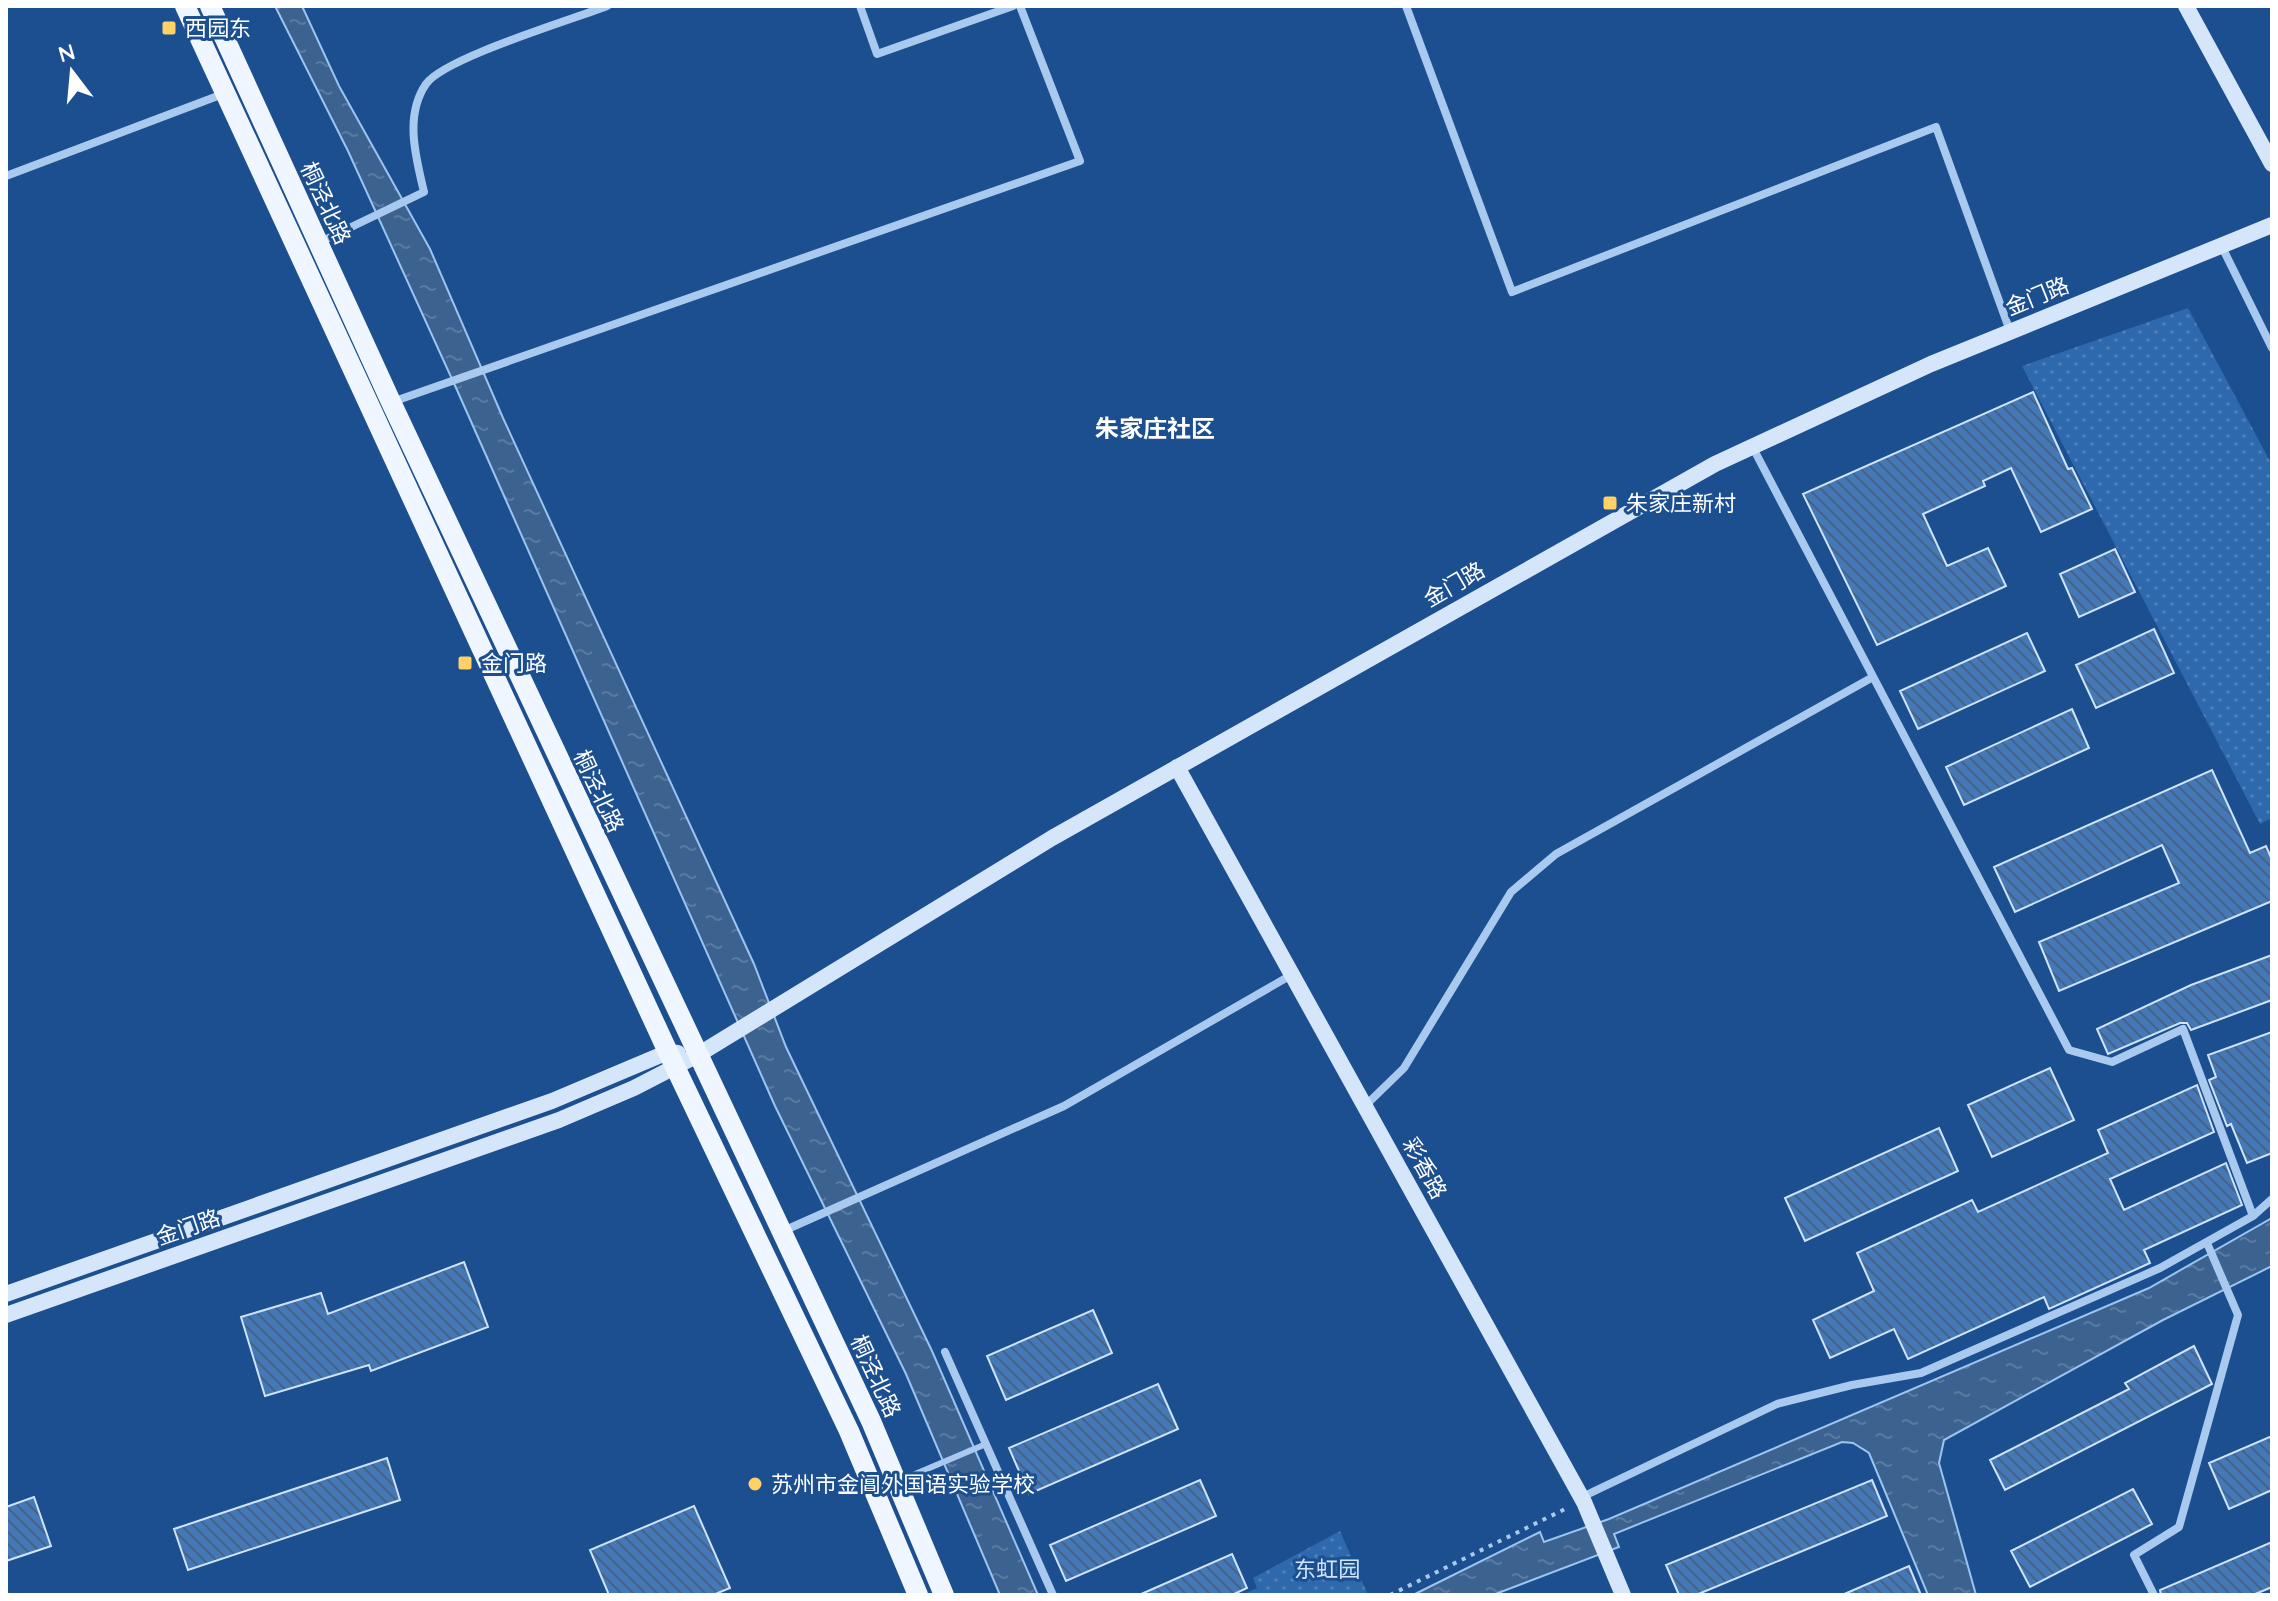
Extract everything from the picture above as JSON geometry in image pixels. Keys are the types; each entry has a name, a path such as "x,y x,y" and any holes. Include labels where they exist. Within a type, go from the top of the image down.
{"main road":[{"path":"185,6 672,1059 844,1419 918,1595"},
{"name":"桐泾北路","path":"210,6 391,402 898,1482 944,1595"},
{"path":"2186,6 2272,164"},
{"name":"金门路","path":"696,1056 1028,852 1583,536 1752,446 2010,331 2272,225"},
{"name":"彩香路","path":"1177,767 1583,1500 1623,1595"},
{"path":"672,1059 696,1056"},
{"name":"金门路","path":"6,1294 672,1059"},
{"name":"金门路","path":"6,1315 559,1120 672,1059"}],"street":[{"path":"298,252 424,192 414,137 414,114 426,83 450,65 607,6"},
{"path":"860,6 877,54 1013,6"},
{"path":"391,402 1080,161 1020,6"},
{"path":"1406,6 1512,292 1936,127 2010,331"},
{"path":"6,176 224,94"},
{"path":"2220,245 2272,348"},
{"path":"1752,446 2069,1050 2112,1062 2183,1029 2253,1216"},
{"path":"1366,1105 1404,1068 1511,892 1556,854 1873,677"},
{"path":"780,1232 1064,1106 1294,974"},
{"path":"1583,1500 1777,1404 1852,1385 1921,1373 2208,1247 2272,1199"},
{"path":"2154,1595 2134,1555 2179,1527 2238,1315 2208,1247"},
{"path":"945,1352 982,1446 1053,1595"}],"lane":[{"path":"898,1482 982,1446"}],"path":[{"path":"1390,1595 1583,1500"}],"green space":[{"path":"2188,308 2272,465 2272,675 2269,677 2272,686 2272,818 2260,824 2022,366"},
{"name":"东虹园","path":"1340,1531 1368,1595 1242,1595 1257,1588 1253,1578"}],"water":[{"path":"275,6 302,6 339,86 430,249 503,418 754,964 786,1047 932,1351 1038,1595 1000,1595 906,1374 775,1106 348,151"},
{"path":"2272,1218 2272,1266 2163,1320 1944,1440 1939,1463 1976,1595 1928,1595 1869,1453 1853,1443 1842,1442 1614,1534 1619,1547 1493,1595 1413,1595 1540,1532 1544,1542 1609,1519 2149,1288"}],"building":[{"path":"2033,392 2068,469 2072,468 2092,509 2041,532 2011,468 1983,481 1985,486 1923,514 1947,566 1988,548 2006,586 1877,645 1803,494"},
{"path":"2115,549 2135,592 2079,617 2060,574"},
{"path":"2154,629 2174,673 2096,708 2076,665"},
{"path":"2027,633 2045,671 1918,729 1900,691"},
{"path":"2072,709 2089,748 1964,805 1946,767"},
{"path":"2212,770 2250,853 2266,846 2272,860 2272,901 2059,991 2039,942 2179,883 2162,845 2015,912 1994,867"},
{"path":"2272,955 2272,1000 2191,1030 2187,1023 2180,1023 2108,1054 2097,1029 2191,985"},
{"path":"2272,1032 2272,1153 2247,1163 2231,1124 2227,1126 2209,1080 2216,1077 2208,1055"},
{"path":"2050,1068 2074,1120 1992,1157 1968,1105"},
{"path":"2197,1085 2214,1132 2110,1179 2124,1210 2226,1163 2242,1205 2144,1250 2150,1263 2049,1309 2044,1297 1908,1359 1894,1329 1830,1358 1813,1320 1874,1291 1857,1253 1972,1200 1978,1212 2108,1153 2098,1130"},
{"path":"1939,1128 1958,1171 1805,1241 1785,1198"},
{"path":"464,1262 488,1327 371,1371 369,1365 265,1396 241,1317 321,1293 328,1314"},
{"path":"1093,1310 1112,1353 1006,1400 987,1356"},
{"path":"2194,1346 2212,1384 2005,1490 1990,1460 2129,1389 2125,1383"},
{"path":"1158,1384 1178,1429 1029,1494 1009,1448"},
{"path":"2272,1436 2272,1490 2229,1509 2209,1463"},
{"path":"387,1458 400,1500 188,1570 174,1529"},
{"path":"1200,1480 1216,1516 1066,1581 1050,1545"},
{"path":"1872,1480 1887,1516 1696,1595 1679,1595 1666,1565"},
{"path":"2133,1489 2152,1524 2030,1587 2011,1551"},
{"path":"34,1497 51,1546 6,1561 6,1507"},
{"path":"694,1506 730,1588 713,1595 609,1595 590,1550"},
{"path":"2272,1542 2272,1587 2253,1595 2161,1595 2160,1590"},
{"path":"1232,1554 1247,1588 1232,1595 1139,1595"},
{"path":"1909,1566 1921,1595 1842,1595"}],"place":[{"name":"西园东","path":"169,28"},
{"name":"朱家庄新村","path":"1610,503"},
{"name":"金门路","path":"465,663"},
{"name":"苏州市金阊外国语实验学校","path":"755,1484"}],"district":[{"name":"朱家庄社区","path":"1155,429"}]}
